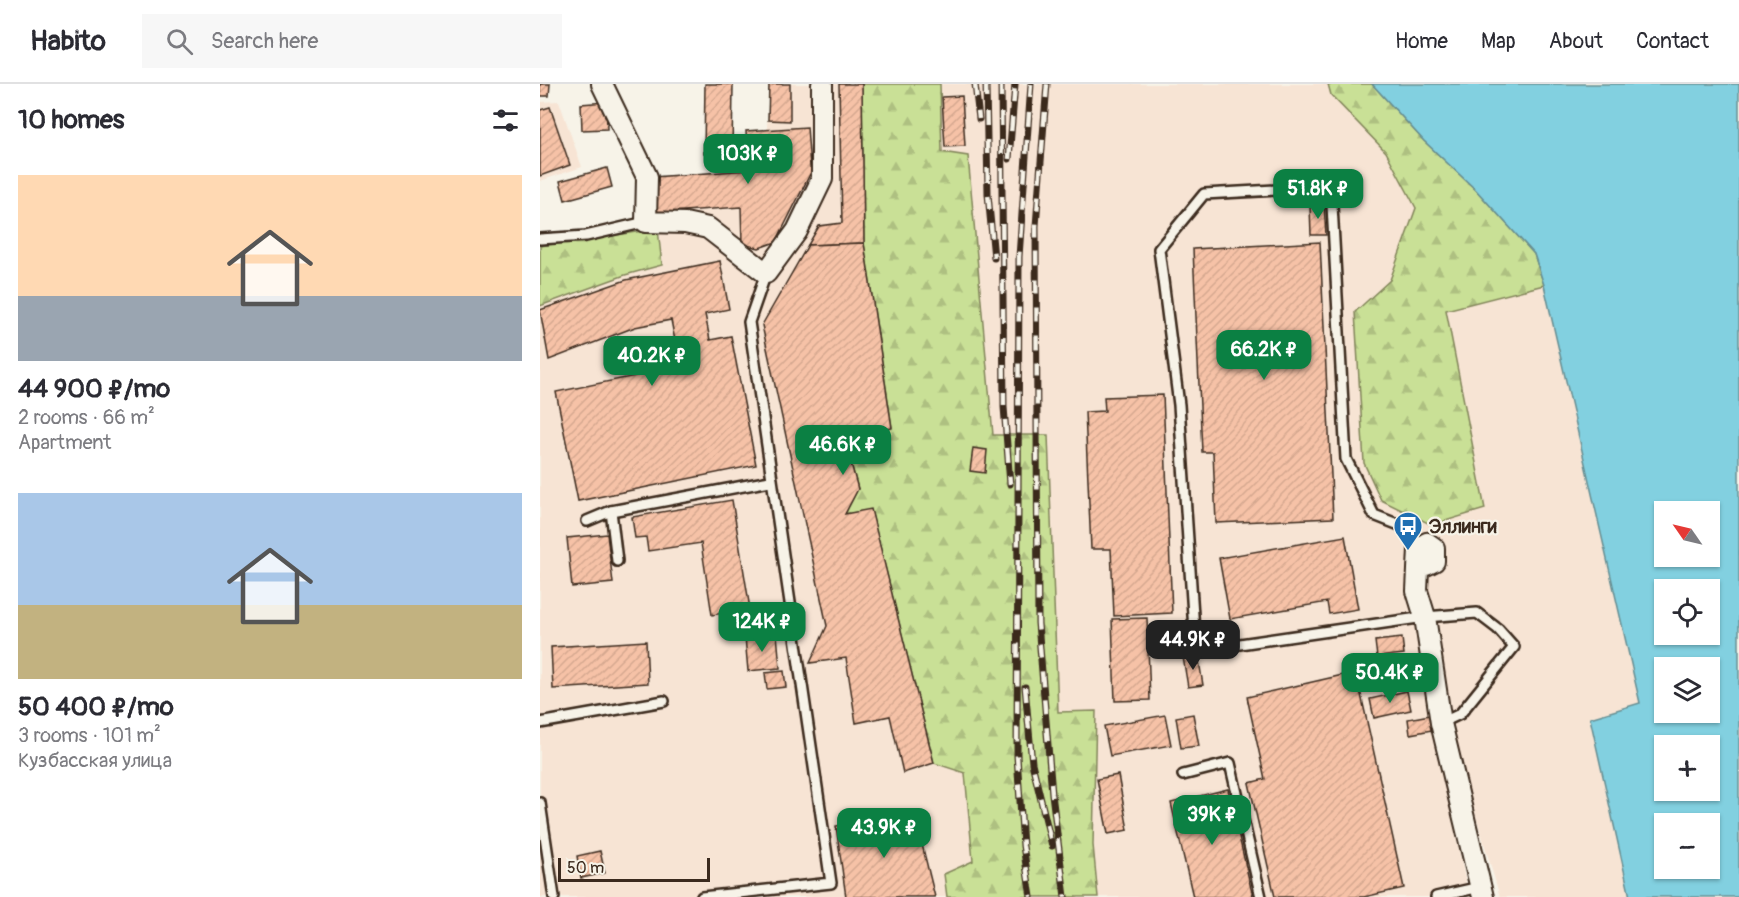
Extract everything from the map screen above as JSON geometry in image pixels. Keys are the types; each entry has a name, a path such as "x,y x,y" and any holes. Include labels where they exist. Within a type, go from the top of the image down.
{"street":[{"path":"602,84 647,177 646,222 685,223 708,228 766,273 797,231 822,179 822,84"},
{"path":"1419,555 1417,591 1425,617 1442,723 1482,892"}],"lane":[{"path":"1194,630 1179,405 1159,249 1204,195 1331,187 1346,459 1374,515 1407,528 1419,555"},
{"path":"540,239 586,236 646,222"},
{"path":"702,897 831,883 770,481 749,322 766,273"},
{"path":"587,521 611,511 770,481"},
{"path":"611,511 617,561"},
{"path":"1233,645 1425,617 1477,613 1498,629 1514,647 1460,714 1442,723"},
{"path":"540,723 664,701"},
{"path":"1183,775 1230,763 1261,897"},
{"path":"540,803 554,897"},
{"path":"1436,897 1482,892"}],"shaded area":[{"path":"769,84 862,84 864,243 892,428 864,435 871,509 934,763 965,773 973,861 944,874 947,897 540,897 540,306 625,275 662,265 653,177 748,170 746,131 767,129"},
{"path":"934,84 1328,84 1331,95 1386,152 1416,208 1390,280 1355,312 1364,463 1485,508 1446,310 1544,285 1640,704 1590,719 1630,897 1500,897 1448,722 1441,648 1420,652 1421,670 1469,897 1098,897 1093,845 1096,711 1058,712 1048,435 993,436 968,156 939,152"},
{"path":"559,101 582,167 540,181 540,102"}],"green space":[{"path":"862,84 940,84 942,152 968,156 993,435 1048,435 1058,712 1096,711 1093,845 1098,897 947,897 944,874 973,861 965,773 934,763 871,510 845,514 858,489 849,456 865,451 863,435 892,427 864,243"},
{"path":"1328,84 1372,84 1424,141 1476,190 1534,254 1544,285 1446,310 1485,509 1432,525 1381,500 1364,463 1355,312 1390,280 1416,208 1386,152 1331,95"},
{"path":"658,229 662,265 625,275 540,306 540,246"}],"water":[{"path":"1372,84 1739,84 1739,897 1630,897 1590,718 1640,703 1544,285 1534,254 1476,190 1424,141"}],"building":[{"path":"540,84 550,84 549,96 540,96"},
{"path":"705,84 733,84 732,154 704,154"},
{"path":"769,84 790,84 790,121 768,120"},
{"path":"839,84 862,84 864,243 808,245 819,226 842,223"},
{"path":"962,96 965,146 945,147 942,97"},
{"path":"606,102 607,129 582,130 581,104"},
{"path":"550,107 570,165 540,176 540,110"},
{"path":"807,127 810,167 814,166 776,242 759,248 742,244 741,207 655,213 653,177 748,170 746,131"},
{"path":"607,168 612,187 565,200 560,181"},
{"path":"1324,205 1326,235 1311,235 1310,206"},
{"path":"1320,242 1333,518 1216,523 1213,452 1202,452 1193,249"},
{"path":"864,243 892,428 863,435 865,451 849,456 858,489 845,514 871,509 934,763 903,773 890,716 856,723 846,658 810,663 827,626 762,325 808,245"},
{"path":"720,261 729,309 705,314 710,340 731,336 756,465 578,501 556,392 680,367 671,320 635,327 549,360 540,310 626,280"},
{"path":"1163,395 1172,613 1114,616 1111,549 1091,549 1085,412 1105,411 1104,397"},
{"path":"973,448 987,450 985,473 970,471"},
{"path":"732,500 750,609 712,615 701,543 648,551 646,537 635,538 632,517"},
{"path":"607,534 613,583 572,587 567,538"},
{"path":"1345,536 1358,609 1329,614 1327,602 1230,619 1219,558"},
{"path":"1147,618 1150,700 1115,701 1112,619"},
{"path":"777,634 780,668 748,671 745,637"},
{"path":"1402,638 1404,654 1377,657 1375,641"},
{"path":"646,641 648,683 553,689 551,647"},
{"path":"1198,655 1203,685 1188,687 1183,657"},
{"path":"784,671 786,687 767,689 765,673"},
{"path":"1356,672 1404,888 1364,897 1275,897 1249,783 1265,779 1247,697"},
{"path":"1407,691 1411,710 1374,718 1370,699"},
{"path":"1193,714 1199,746 1181,748 1176,717"},
{"path":"1165,715 1171,745 1110,756 1104,726"},
{"path":"1430,715 1432,730 1410,734 1408,719"},
{"path":"1118,775 1128,830 1108,834 1097,779"},
{"path":"1228,789 1253,897 1193,897 1171,803"},
{"path":"914,812 935,897 846,897 836,826"},
{"path":"600,851 605,873 581,878 577,856"}],"railway":[{"path":"975,84 979,119"},
{"path":"986,84 988,194 994,258"},
{"path":"1001,84 1004,407 1010,484"},
{"path":"1009,159 1015,84"},
{"path":"1031,84 1019,257 1017,756 1023,846 1031,897"},
{"path":"1047,84 1036,226 1038,623 1052,794 1065,897"},
{"path":"1025,687 1032,763 1052,846"}],"place":[{"name":"Эллинги","path":"1408,552"}]}
